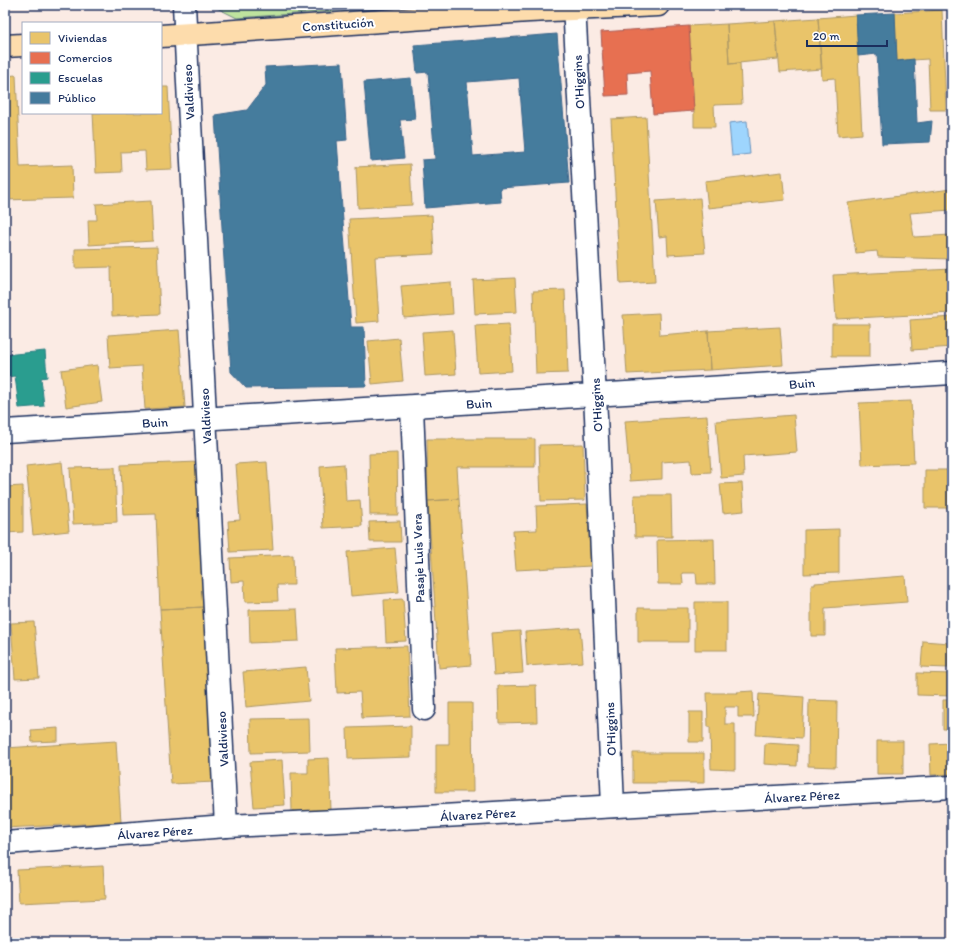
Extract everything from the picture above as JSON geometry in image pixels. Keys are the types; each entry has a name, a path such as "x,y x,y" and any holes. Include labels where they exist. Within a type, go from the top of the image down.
{"main road":[{"name":"Constitución","path":"162,36 521,12 574,7 658,5"},
{"path":"5,46 22,45"}],"street":[{"name":"Valdivieso","path":"184,5 226,826"},
{"name":"O'Higgins","path":"574,7 596,396 613,806"},
{"name":"Buin","path":"5,431 952,373"},
{"name":"Pasaje Luis Vera","path":"412,406 424,709"},
{"name":"Álvarez Pérez","path":"5,843 226,826 952,788"}],"green space":[{"path":"211,5 418,5 237,18"}],"water":[{"path":"747,121 750,154 732,156 729,123"}],"building: Viviendas":[{"path":"942,10 946,110 930,110 928,59 897,61 895,13"},
{"path":"856,15 862,134 838,136 835,78 822,79 818,18"},
{"path":"818,18 822,69 780,72 775,21"},
{"path":"775,21 778,59 729,64 727,24"},
{"path":"727,24 729,64 740,63 742,104 714,105 715,127 694,127 689,26"},
{"path":"16,75 20,167 72,165 73,198 5,200 5,76"},
{"path":"162,87 168,87 172,169 146,170 145,151 121,152 122,172 96,173 93,114 162,114"},
{"path":"646,117 655,282 620,284 611,119"},
{"path":"410,164 412,205 358,208 356,167"},
{"path":"782,172 785,200 708,208 705,181"},
{"path":"951,189 951,210 910,213 914,237 951,235 952,259 878,257 877,251 856,253 848,203"},
{"path":"700,198 705,253 668,255 667,236 659,237 656,201"},
{"path":"151,201 153,241 89,245 88,220 97,220 96,204"},
{"path":"432,215 434,254 375,257 379,321 356,323 349,219"},
{"path":"157,247 160,314 112,316 111,267 75,268 75,249"},
{"path":"952,269 952,313 836,319 833,275"},
{"path":"515,278 517,312 475,314 473,280"},
{"path":"451,282 453,314 404,318 401,286"},
{"path":"565,290 568,373 536,374 533,291"},
{"path":"659,313 660,335 708,331 710,370 627,374 623,315"},
{"path":"952,317 952,347 912,350 910,320"},
{"path":"509,324 512,371 478,373 475,326"},
{"path":"832,324 870,324 870,356 832,356"},
{"path":"780,327 783,365 710,370 708,331"},
{"path":"179,330 185,407 145,409 142,366 110,368 108,335"},
{"path":"453,330 456,374 425,376 422,332"},
{"path":"399,338 403,381 372,384 368,341"},
{"path":"97,365 102,402 66,407 61,370"},
{"path":"911,401 914,463 862,465 859,403"},
{"path":"794,415 797,452 743,456 744,476 721,478 716,421"},
{"path":"707,416 711,472 692,473 691,460 662,462 662,479 630,481 625,421"},
{"path":"427,439 535,439 535,467 457,467 459,499 428,501"},
{"path":"583,444 585,500 541,501 539,445"},
{"path":"397,453 398,515 370,515 369,454"},
{"path":"62,462 69,531 33,535 26,466"},
{"path":"198,462 205,607 160,609 156,514 123,515 121,465"},
{"path":"267,462 273,550 230,552 228,521 240,520 236,464"},
{"path":"344,464 346,501 360,500 362,526 323,528 320,466"},
{"path":"115,467 117,522 73,524 70,468"},
{"path":"925,470 952,470 952,508 925,508"},
{"path":"742,483 744,511 723,513 720,484"},
{"path":"23,486 23,532 5,533 5,487"},
{"path":"634,495 671,495 672,537 635,537"},
{"path":"459,499 471,665 439,668 428,501"},
{"path":"587,504 591,566 516,570 513,531 537,530 536,506"},
{"path":"400,521 401,542 370,542 369,522"},
{"path":"839,529 839,573 804,574 804,530"},
{"path":"714,539 715,584 697,584 696,573 682,573 683,584 658,584 657,540"},
{"path":"395,548 399,592 351,596 347,552"},
{"path":"293,555 294,585 277,585 278,601 245,602 244,581 231,582 230,558"},
{"path":"905,576 907,602 825,608 825,636 811,636 811,585 815,585 815,583"},
{"path":"403,599 406,641 386,642 384,600"},
{"path":"695,602 727,602 727,650 695,650"},
{"path":"205,607 215,782 171,784 160,609"},
{"path":"638,608 688,608 688,642 638,642"},
{"path":"297,609 299,641 250,643 249,610"},
{"path":"34,622 39,678 15,679 11,623"},
{"path":"580,628 583,662 527,666 525,632"},
{"path":"520,631 523,673 494,675 491,633"},
{"path":"923,641 949,643 948,668 921,667"},
{"path":"407,646 410,716 362,718 360,692 337,693 335,648"},
{"path":"306,667 309,701 246,707 243,672"},
{"path":"917,673 952,674 952,696 917,695"},
{"path":"536,685 537,722 499,723 498,686"},
{"path":"753,691 754,717 738,717 738,707 725,707 725,724 735,724 735,770 711,769 710,727 708,727 707,693 738,693 737,692"},
{"path":"759,694 804,697 802,738 756,735"},
{"path":"809,700 837,701 836,767 808,766"},
{"path":"943,700 952,700 952,729 943,729"},
{"path":"449,703 472,703 473,792 436,792 436,744 449,744"},
{"path":"689,712 703,712 703,742 689,742"},
{"path":"309,718 310,751 251,753 250,719"},
{"path":"411,726 411,757 348,759 347,728"},
{"path":"58,728 58,741 32,742 31,730"},
{"path":"116,741 121,822 5,828 5,748"},
{"path":"877,741 903,741 903,774 877,774"},
{"path":"765,743 798,745 797,766 764,764"},
{"path":"952,743 952,774 931,775 930,744"},
{"path":"633,753 704,753 704,783 633,783"},
{"path":"329,758 331,810 292,811 291,773 308,773 308,759"},
{"path":"282,760 285,805 254,807 250,762"},
{"path":"103,866 105,899 19,903 17,870"}],"building: Comercios":[{"path":"689,26 694,111 653,114 650,71 627,73 628,95 605,96 601,32"}],"building: Escuelas":[{"path":"45,351 47,377 41,378 44,406 19,408 15,376 5,377 5,355"}],"building: Público":[{"path":"895,13 897,61 914,59 917,123 932,121 930,142 882,144 877,54 858,56 856,15"},
{"path":"557,34 569,183 500,188 501,202 425,208 422,160 435,159 428,72 417,73 414,45","holes":["519,78 525,152 473,156 467,82"]},
{"path":"342,63 347,140 337,141 351,327 364,327 366,386 246,388 231,372 215,115 247,110 266,85 265,67"},
{"path":"411,78 415,119 400,120 404,158 371,161 364,82"}]}
